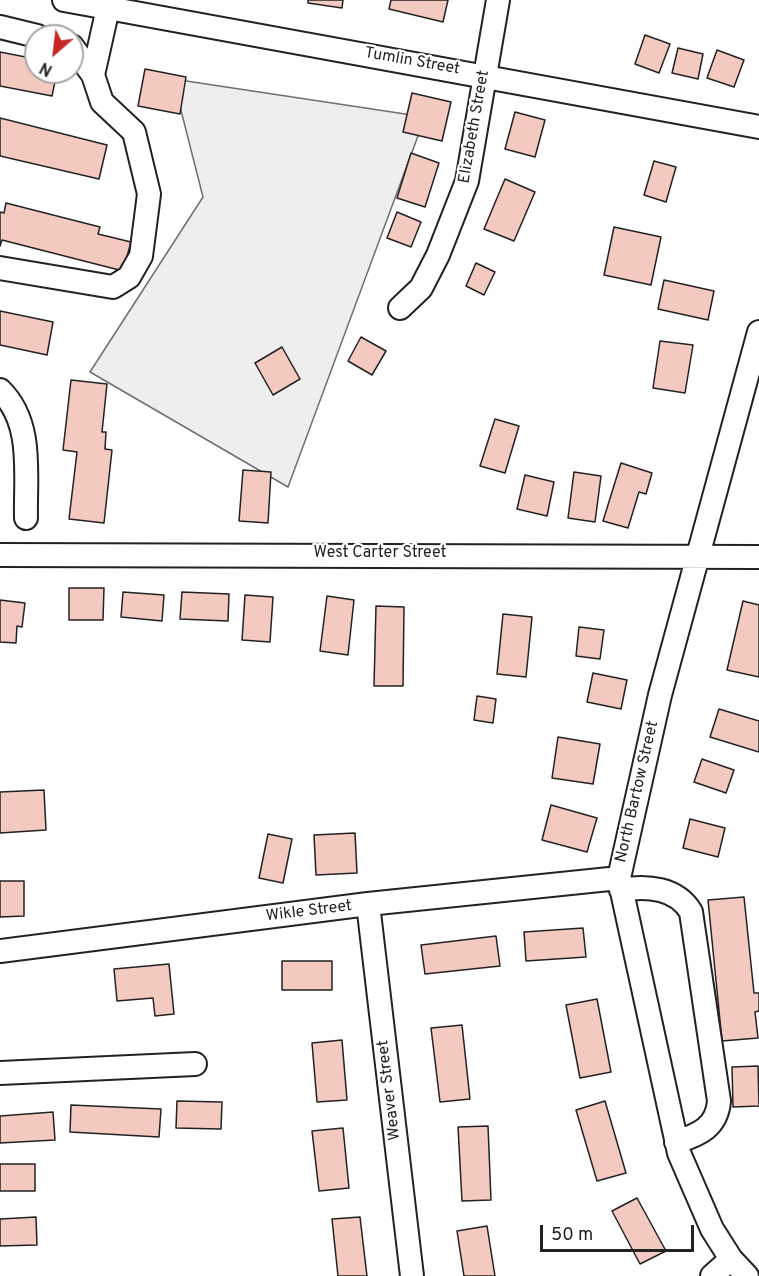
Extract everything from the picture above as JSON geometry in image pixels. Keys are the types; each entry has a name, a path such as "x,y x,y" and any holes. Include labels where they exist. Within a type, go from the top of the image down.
{"street":[{"name":"Tumlin Street","path":"64,0 484,75 759,128"},
{"name":"Elizabeth Street","path":"400,308 421,288 438,255 467,181 498,0"},
{"path":"93,75 108,8"},
{"path":"0,27 24,33"},
{"path":"0,268 113,287 129,277 141,256 149,194 134,132 102,102 93,75 84,63"},
{"name":"North Bartow Street","path":"747,1276 731,1259 712,1229 696,1196 676,1142 620,884 660,695 753,378 759,332"},
{"path":"0,390 13,405 25,438 26,518"},
{"name":"West Carter Street","path":"0,555 759,557"},
{"name":"Wikle Street","path":"0,951 368,904 620,884 669,892 686,903 691,912 719,1101 714,1121 705,1130 676,1142"},
{"name":"Weaver Street","path":"368,904 412,1276"},
{"path":"0,1073 195,1064"},
{"path":"712,1276 731,1259"}],"shaded area":[{"path":"173,79 425,117 288,487 90,372 203,197"}],"building":[{"path":"308,0 343,0 342,8 308,3"},
{"path":"391,0 448,0 443,22 389,9"},
{"path":"645,35 670,44 659,73 635,64"},
{"path":"678,48 703,54 698,79 672,73"},
{"path":"717,50 744,60 734,87 707,78"},
{"path":"0,52 24,57 24,84 54,84 52,96 0,86"},
{"path":"145,69 186,77 180,114 138,106"},
{"path":"412,93 451,102 442,141 403,132"},
{"path":"515,112 545,120 535,157 505,149"},
{"path":"0,118 107,145 99,179 0,156"},
{"path":"411,153 439,163 425,207 397,198"},
{"path":"654,161 676,167 666,202 644,195"},
{"path":"505,179 535,192 514,241 484,229"},
{"path":"6,203 100,227 98,234 131,242 123,271 2,240 0,246 0,212 4,213"},
{"path":"397,212 421,222 411,247 387,238"},
{"path":"614,227 661,237 651,285 604,275"},
{"path":"476,263 495,272 484,295 466,286"},
{"path":"664,280 714,291 708,320 658,309"},
{"path":"0,311 53,322 47,355 0,345"},
{"path":"361,337 386,351 372,375 348,361"},
{"path":"660,341 693,345 685,393 653,388"},
{"path":"282,347 300,379 273,395 255,363"},
{"path":"71,380 107,384 102,432 106,432 105,449 112,450 104,523 69,519 77,452 63,450"},
{"path":"495,419 519,426 505,473 480,466"},
{"path":"621,463 652,473 646,494 639,492 628,528 603,521"},
{"path":"243,470 271,472 268,523 239,521"},
{"path":"574,472 601,476 595,522 568,518"},
{"path":"525,475 554,482 547,516 517,509"},
{"path":"69,588 104,588 103,620 69,620"},
{"path":"123,592 164,595 162,621 121,617"},
{"path":"182,592 229,594 228,621 180,619"},
{"path":"245,595 273,597 270,642 242,640"},
{"path":"327,596 354,600 348,655 320,651"},
{"path":"0,600 25,603 22,627 17,626 16,643 0,642"},
{"path":"743,601 759,605 759,677 727,670"},
{"path":"376,606 404,607 403,686 374,686"},
{"path":"503,614 532,617 526,677 497,674"},
{"path":"579,627 604,630 600,659 576,656"},
{"path":"593,673 627,680 621,709 587,702"},
{"path":"477,696 496,699 493,723 474,720"},
{"path":"719,709 759,721 759,752 710,737"},
{"path":"558,737 600,744 593,784 552,778"},
{"path":"702,759 734,770 726,793 694,782"},
{"path":"44,790 46,830 0,833 0,792"},
{"path":"551,805 597,818 587,852 542,840"},
{"path":"690,819 725,828 718,857 683,848"},
{"path":"355,833 357,873 316,875 314,835"},
{"path":"268,834 292,839 283,883 259,878"},
{"path":"0,881 24,881 24,916 0,917"},
{"path":"744,897 754,993 759,993 759,1011 755,1012 758,1038 722,1041 708,900"},
{"path":"583,928 586,957 526,961 524,932"},
{"path":"496,936 500,966 425,974 421,945"},
{"path":"282,961 332,961 332,990 282,990"},
{"path":"169,964 174,1014 155,1016 153,998 117,1001 114,969"},
{"path":"597,999 611,1072 580,1078 566,1005"},
{"path":"462,1025 470,1099 440,1102 431,1028"},
{"path":"342,1040 347,1100 317,1102 312,1043"},
{"path":"758,1066 759,1106 733,1107 732,1067"},
{"path":"177,1101 222,1102 221,1129 176,1128"},
{"path":"605,1101 626,1173 597,1181 576,1110"},
{"path":"71,1105 161,1109 159,1137 70,1132"},
{"path":"53,1112 55,1140 0,1143 0,1116"},
{"path":"488,1126 491,1200 462,1201 458,1127"},
{"path":"343,1128 349,1188 319,1191 312,1131"},
{"path":"0,1164 35,1164 35,1191 0,1191"},
{"path":"637,1198 666,1251 640,1264 612,1211"},
{"path":"36,1217 37,1245 0,1246 0,1219"},
{"path":"360,1217 367,1276 338,1276 332,1219"},
{"path":"487,1226 495,1276 464,1276 457,1231"}]}
